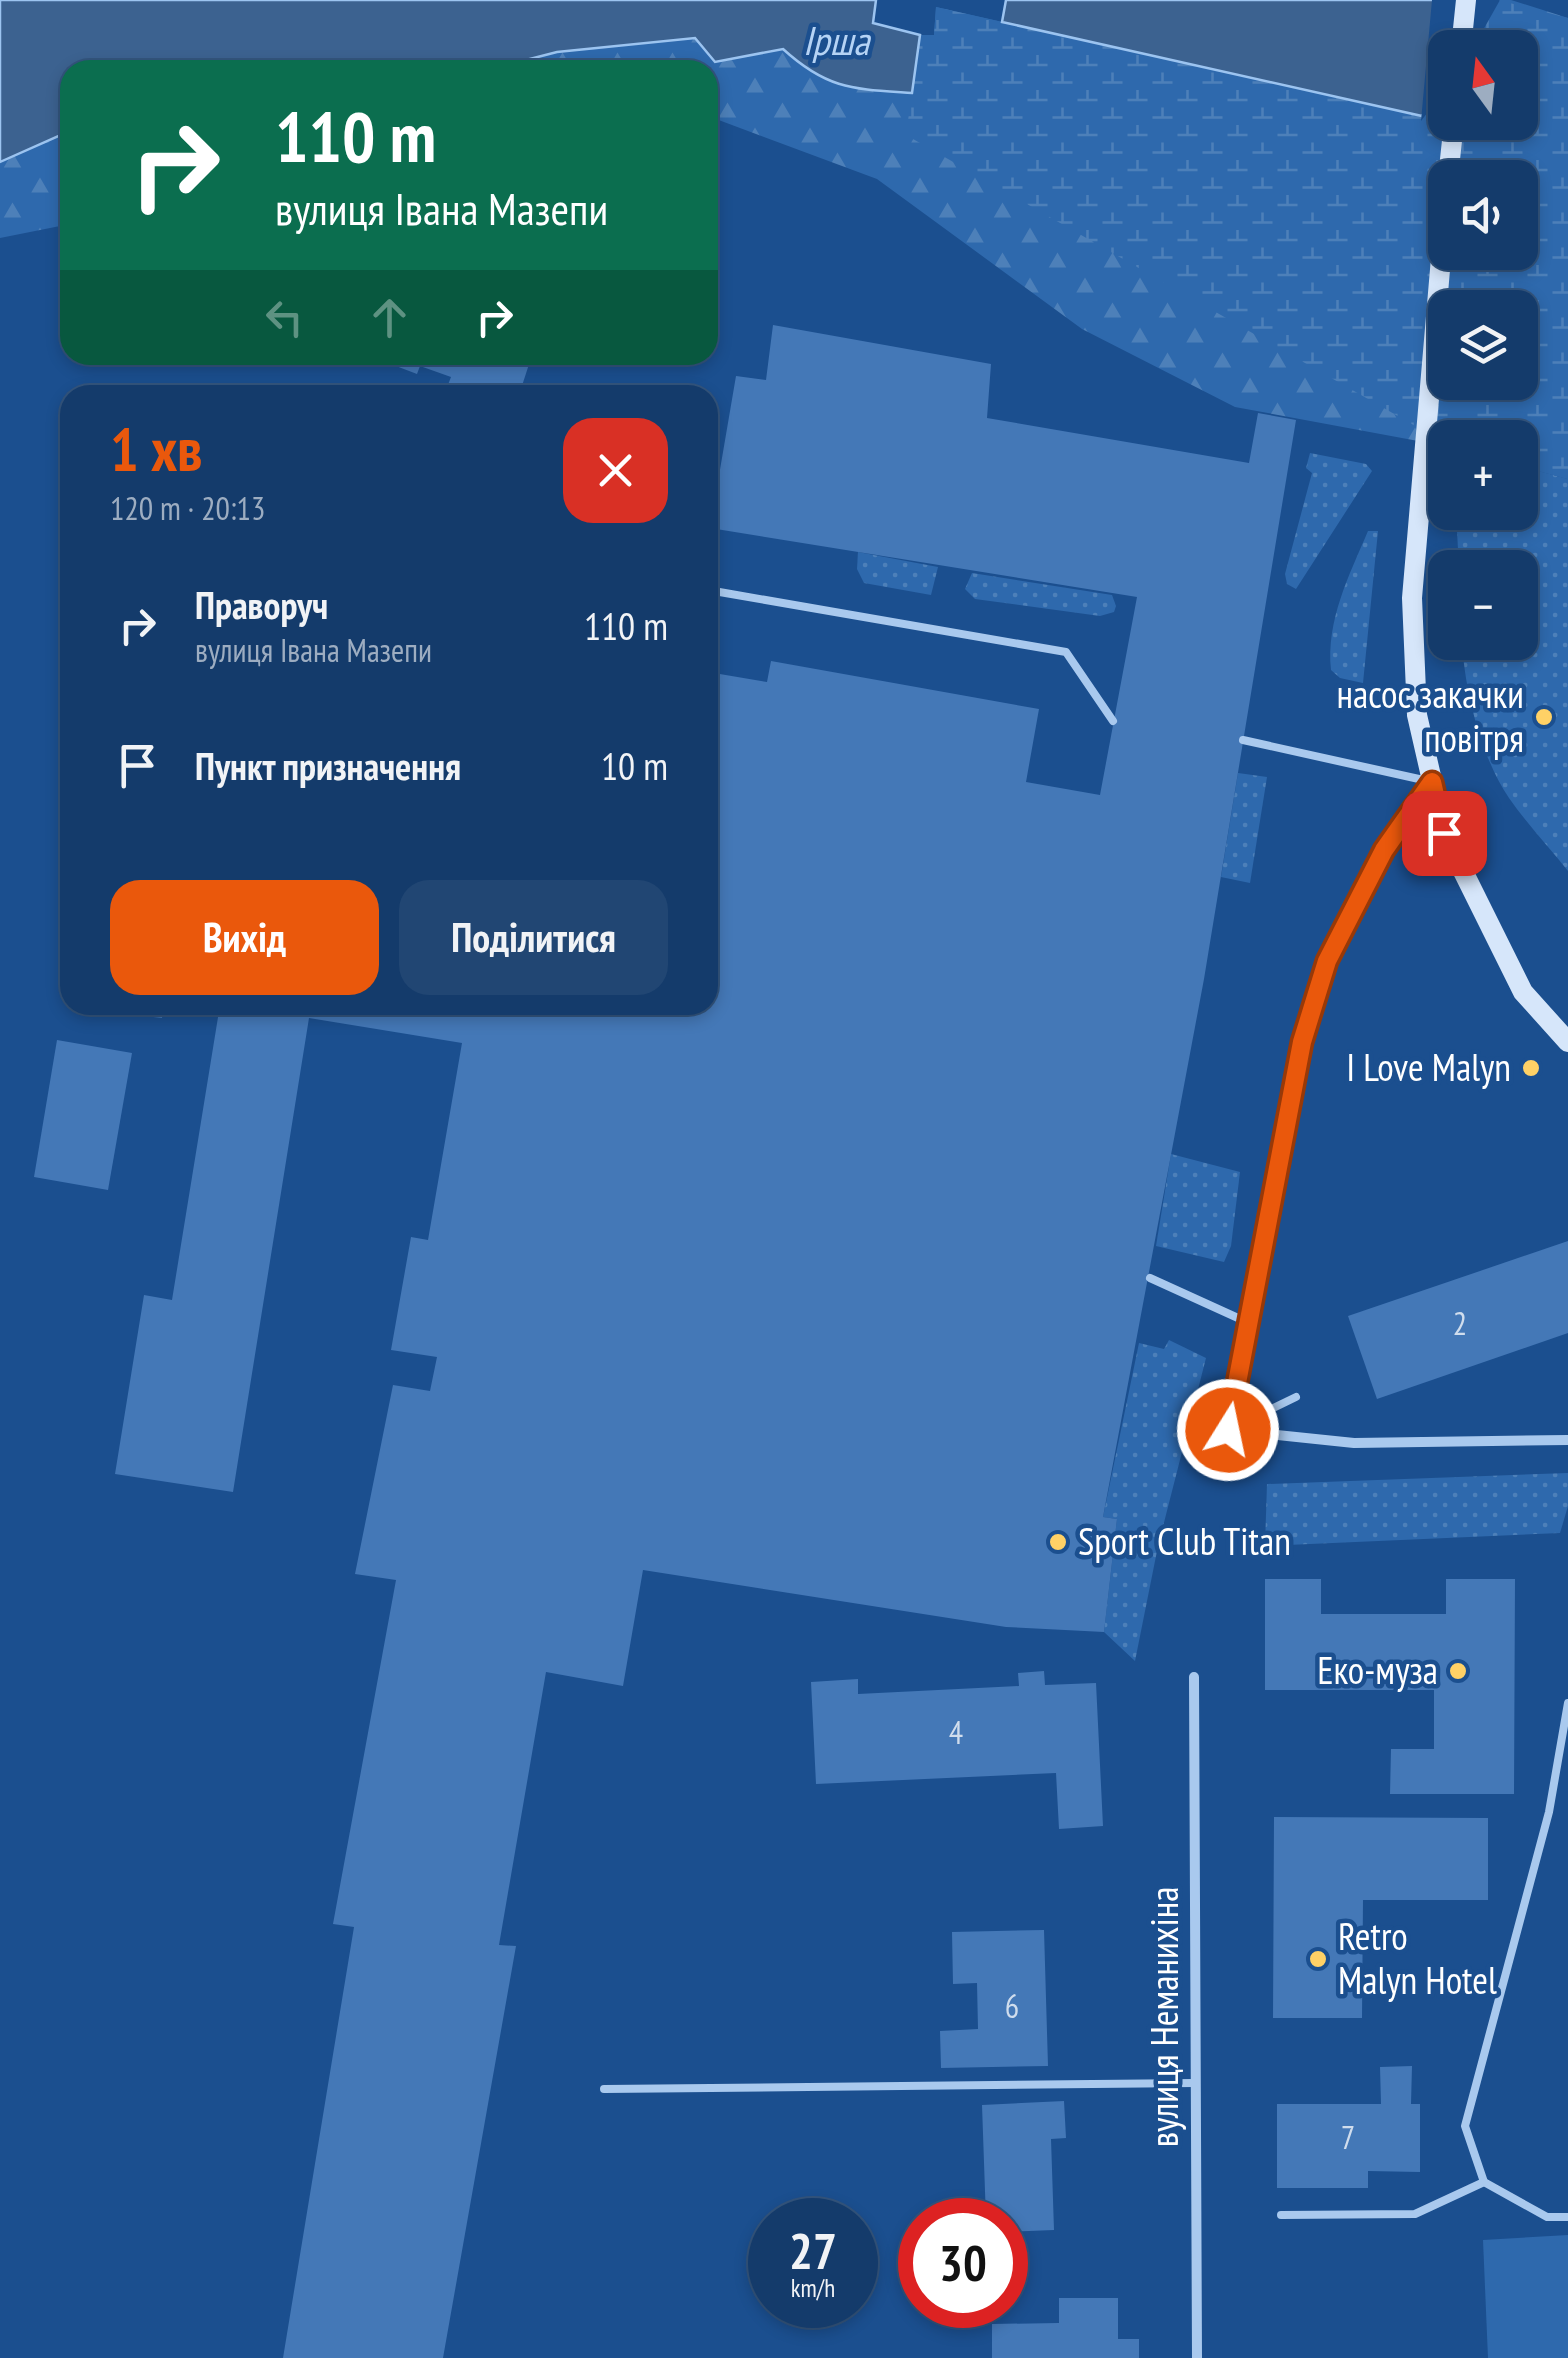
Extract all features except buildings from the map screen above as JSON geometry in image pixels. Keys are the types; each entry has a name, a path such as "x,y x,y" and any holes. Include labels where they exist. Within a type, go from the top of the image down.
{"main road":[{"path":"1463,30 1466,0"},
{"path":"1439,270 1412,598 1416,715 1444,833 1524,992 1568,1042"}],"street":[{"path":"1432,782 1384,850 1327,961 1302,1042 1228,1430 1354,1444 1568,1440"},
{"name":"вулиця Неманихіна","path":"1194,1676 1197,2358"}],"lane":[{"path":"718,592 1066,652 1113,721"},
{"path":"1243,740 1432,782"},
{"path":"1150,1278 1248,1323"},
{"path":"1228,1430 1296,1397"},
{"path":"1568,1703 1549,1812 1465,2126 1484,2182 1547,2217 1568,2216"},
{"path":"604,2089 1196,2083"},
{"path":"1281,2215 1415,2214 1484,2182"}],"green space":[{"path":"1006,0 1511,0 1568,18 1568,479 1538,471 1538,420 1428,420 1428,443 1235,407 1082,329 877,179 718,120 718,61 783,49 814,73 842,85 912,92 920,35 934,35 936,7 1002,22"},
{"path":"1498,0 1568,18 1568,479 1538,471 1538,420 1428,420 1428,433 906,135 920,35 934,35 936,7 1421,116 1428,106 1428,140 1538,140 1538,30 1478,30"},
{"path":"695,38 713,60 526,60 557,52"},
{"path":"60,135 60,226 0,238 0,162"},
{"path":"1310,453 1366,464 1372,471 1296,589 1287,584 1285,574 1312,473 1306,468"},
{"path":"1538,471 1568,479 1568,871 1499,782 1476,723 1464,660 1538,660 1538,550 1458,550 1457,530 1538,530"},
{"path":"1368,531 1378,531 1363,683 1340,678 1331,670 1330,652 1340,599"},
{"path":"858,552 938,567 931,595 864,583 857,569"},
{"path":"972,573 1112,595 1116,606 1114,612 1100,616 975,599 965,589"},
{"path":"1238,773 1267,777 1250,883 1221,877"},
{"path":"1171,1154 1240,1172 1231,1246 1224,1262 1156,1246"},
{"path":"1169,1340 1206,1358 1158,1546 1135,1661 1104,1632 1117,1519 1103,1517 1139,1343 1164,1349"},
{"path":"1568,1473 1568,1506 1560,1533 1265,1546 1267,1484"},
{"path":"1568,2235 1568,2358 1488,2358 1483,2240"}],"water":[{"name":"Ірша","path":"0,0 876,0 873,23 920,35 912,93 828,80 783,49 718,61 695,38 557,52 526,60 60,60 60,135 0,162"},
{"path":"1006,0 1498,0 1465,30 1428,30 1428,107 1422,116 1002,22"}],"pier":[{"path":"1432,0 1500,0 1483,30 1429,30"},
{"path":"1428,44 1428,112 1421,121"}],"place":[{"name":"насос закачки повітря","path":"1544,717"},
{"name":"I Love Malyn","path":"1531,1068"},
{"name":"Sport Club Titan","path":"1058,1542"},
{"name":"Еко-муза","path":"1458,1671"},
{"name":"Retro Malyn Hotel","path":"1318,1959"}],"route":[{"path":"1228,1430 1302,1042 1327,961 1384,850 1432,782 1444,833"}]}
